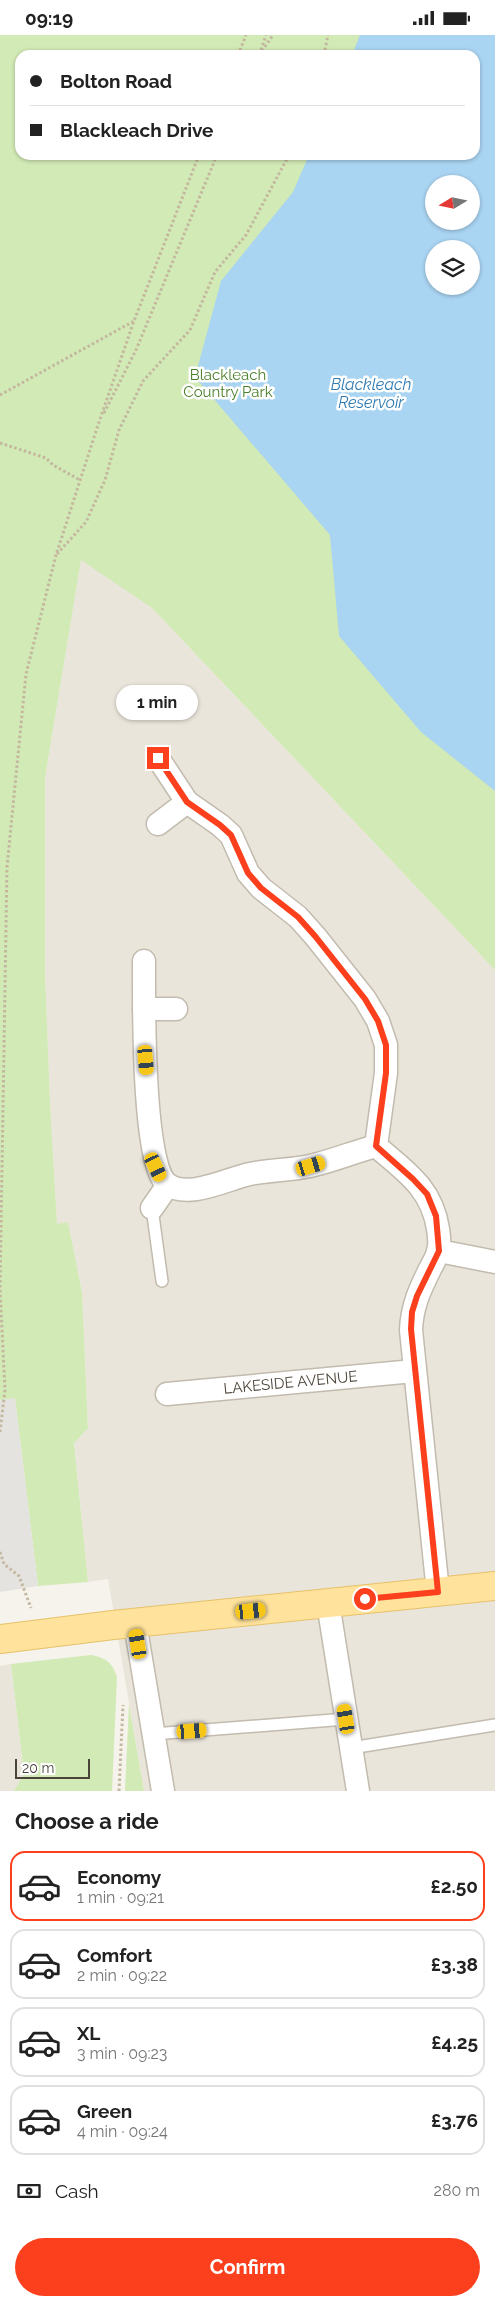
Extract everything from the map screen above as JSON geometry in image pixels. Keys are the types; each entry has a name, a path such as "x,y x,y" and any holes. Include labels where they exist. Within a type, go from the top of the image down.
{"main road":[{"path":"0,1639 124,1624 495,1586"}],"street":[{"path":"158,758 187,802 231,835 248,873 261,888 298,917 315,936 365,999 378,1021 386,1045 386,1073 376,1146"},
{"path":"158,824 187,802"},
{"path":"144,961 144,1043 152,1146 156,1167 162,1180 168,1185 173,1188 203,1188 219,1185 242,1176 311,1166 376,1146"},
{"path":"144,1009 176,1009"},
{"path":"376,1146 427,1194 436,1216 439,1251 412,1312 414,1371 438,1592"},
{"path":"152,1208 168,1185"},
{"path":"439,1251 495,1262"},
{"name":"LAKESIDE AVENUE","path":"167,1396 414,1371"},
{"path":"328,1603 358,1791"},
{"path":"124,1624 153,1734 163,1791"}],"lane":[{"path":"152,1208 162,1281"},
{"path":"153,1734 346,1719"},
{"path":"351,1748 495,1725"}],"path":[{"path":"240,50 246,35"},
{"path":"260,50 266,35"},
{"path":"262,50 272,35"},
{"path":"325,50 328,35"},
{"path":"0,1431 5,1390 0,1289 7,867 26,674 56,555 98,425 134,321 197,160"},
{"path":"98,425 136,350 215,160"},
{"path":"56,555 86,522 106,480 119,430 143,381 190,329 215,272 246,235 285,160"},
{"path":"0,395 134,321"},
{"path":"0,443 46,458 53,465 80,480"},
{"path":"0,1552 4,1564 19,1576 38,1634"}],"shaded area":[{"path":"81,559 152,608 495,970 495,1791 144,1791 108,1579 88,1582 74,1442 88,1427 82,1292 68,1222 57,1225 50,1103 45,972 45,778"},
{"path":"15,1398 38,1586 0,1592 0,1400"},
{"path":"11,1664 24,1775 14,1791 0,1791 0,1666"}],"green space":[{"name":"Blackleach Country Park","path":"0,35 495,35 495,970 152,608 81,560 45,778 45,972 57,1224 68,1222 82,1292 88,1428 74,1443 88,1582 38,1586 15,1399 0,1400"},
{"path":"91,1655 108,1661 117,1677 112,1791 14,1791 24,1774 11,1664"},
{"path":"129,1704 144,1791 125,1791"}],"water":[{"name":"Blackleach Reservoir","path":"360,35 495,35 495,791 421,732 339,636 330,535 195,377 221,281 293,192 307,160 480,160 480,50 354,50"}],"route":[{"path":"158,758 177,790 187,802 231,835 248,873 261,888 298,917 365,999 378,1021 386,1045 386,1073 376,1146 427,1194 436,1216 439,1251 417,1296 412,1312 411,1329 438,1592 365,1599"}]}
